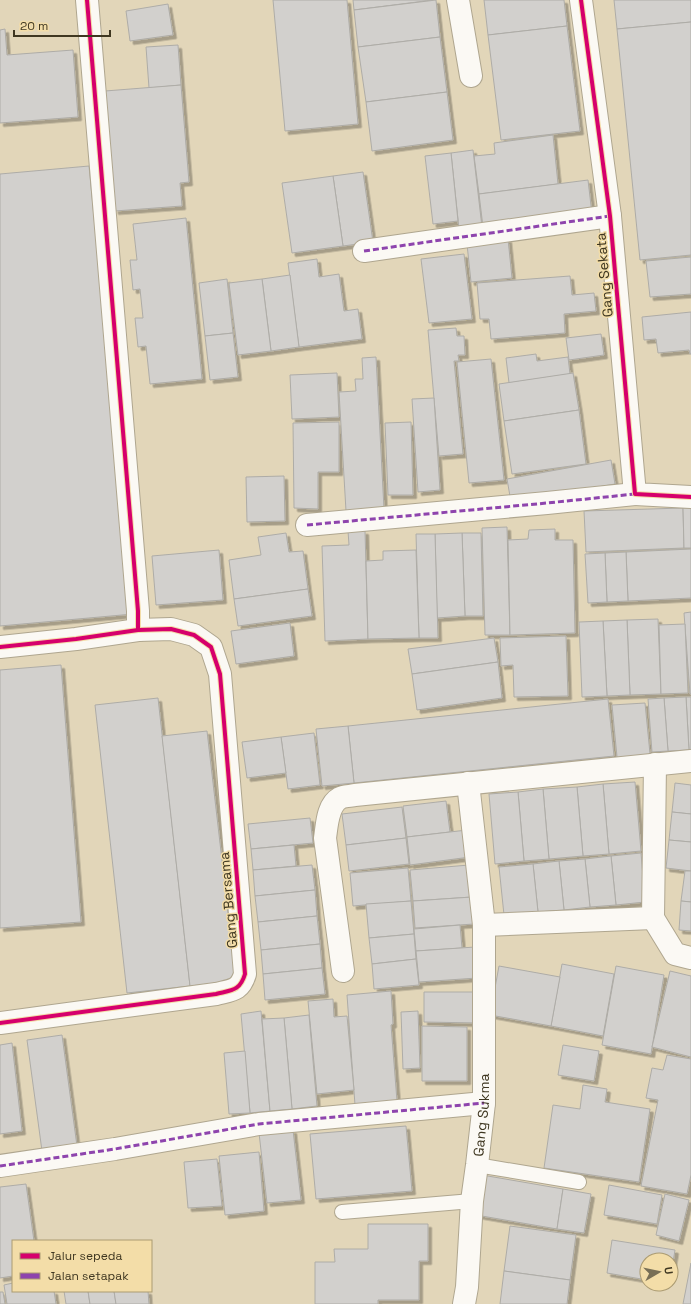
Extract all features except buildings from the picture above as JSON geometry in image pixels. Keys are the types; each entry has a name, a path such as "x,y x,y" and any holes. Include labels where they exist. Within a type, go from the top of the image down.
{"street":[{"path":"87,0 138,630"},
{"path":"458,0 471,76"},
{"name":"Gang Sekata","path":"581,0 610,216 635,494"},
{"path":"364,251 610,216"},
{"path":"307,525 635,494 691,497"},
{"name":"Gang Bersama","path":"0,647 76,639 138,630 171,628 194,635 211,647 220,674 245,974 242,983 234,990 216,994 0,1023"},
{"path":"343,971 325,838 328,820 333,805 340,798 468,782 691,761"},
{"path":"655,764 653,918 675,954 691,958"},
{"name":"Gang Sukma","path":"464,1304 467,1287 472,1201 484,1103 484,925 468,782"},
{"path":"484,925 653,918"},
{"path":"0,1166 115,1149 259,1124 484,1103"}],"lane":[{"path":"477,1165 579,1182"},
{"path":"342,1212 472,1201"}],"marked path":[{"path":"364,251 610,216"},
{"path":"307,525 635,494"},
{"path":"0,1166 115,1149 259,1124 484,1103"}],"cycle path":[{"path":"87,0 138,611 138,630"},
{"path":"581,0 610,216 635,494 691,497"},
{"path":"0,647 76,639 138,630 171,629 194,635 211,647 220,674 245,974 241,984 238,987 216,994 0,1023"}]}
